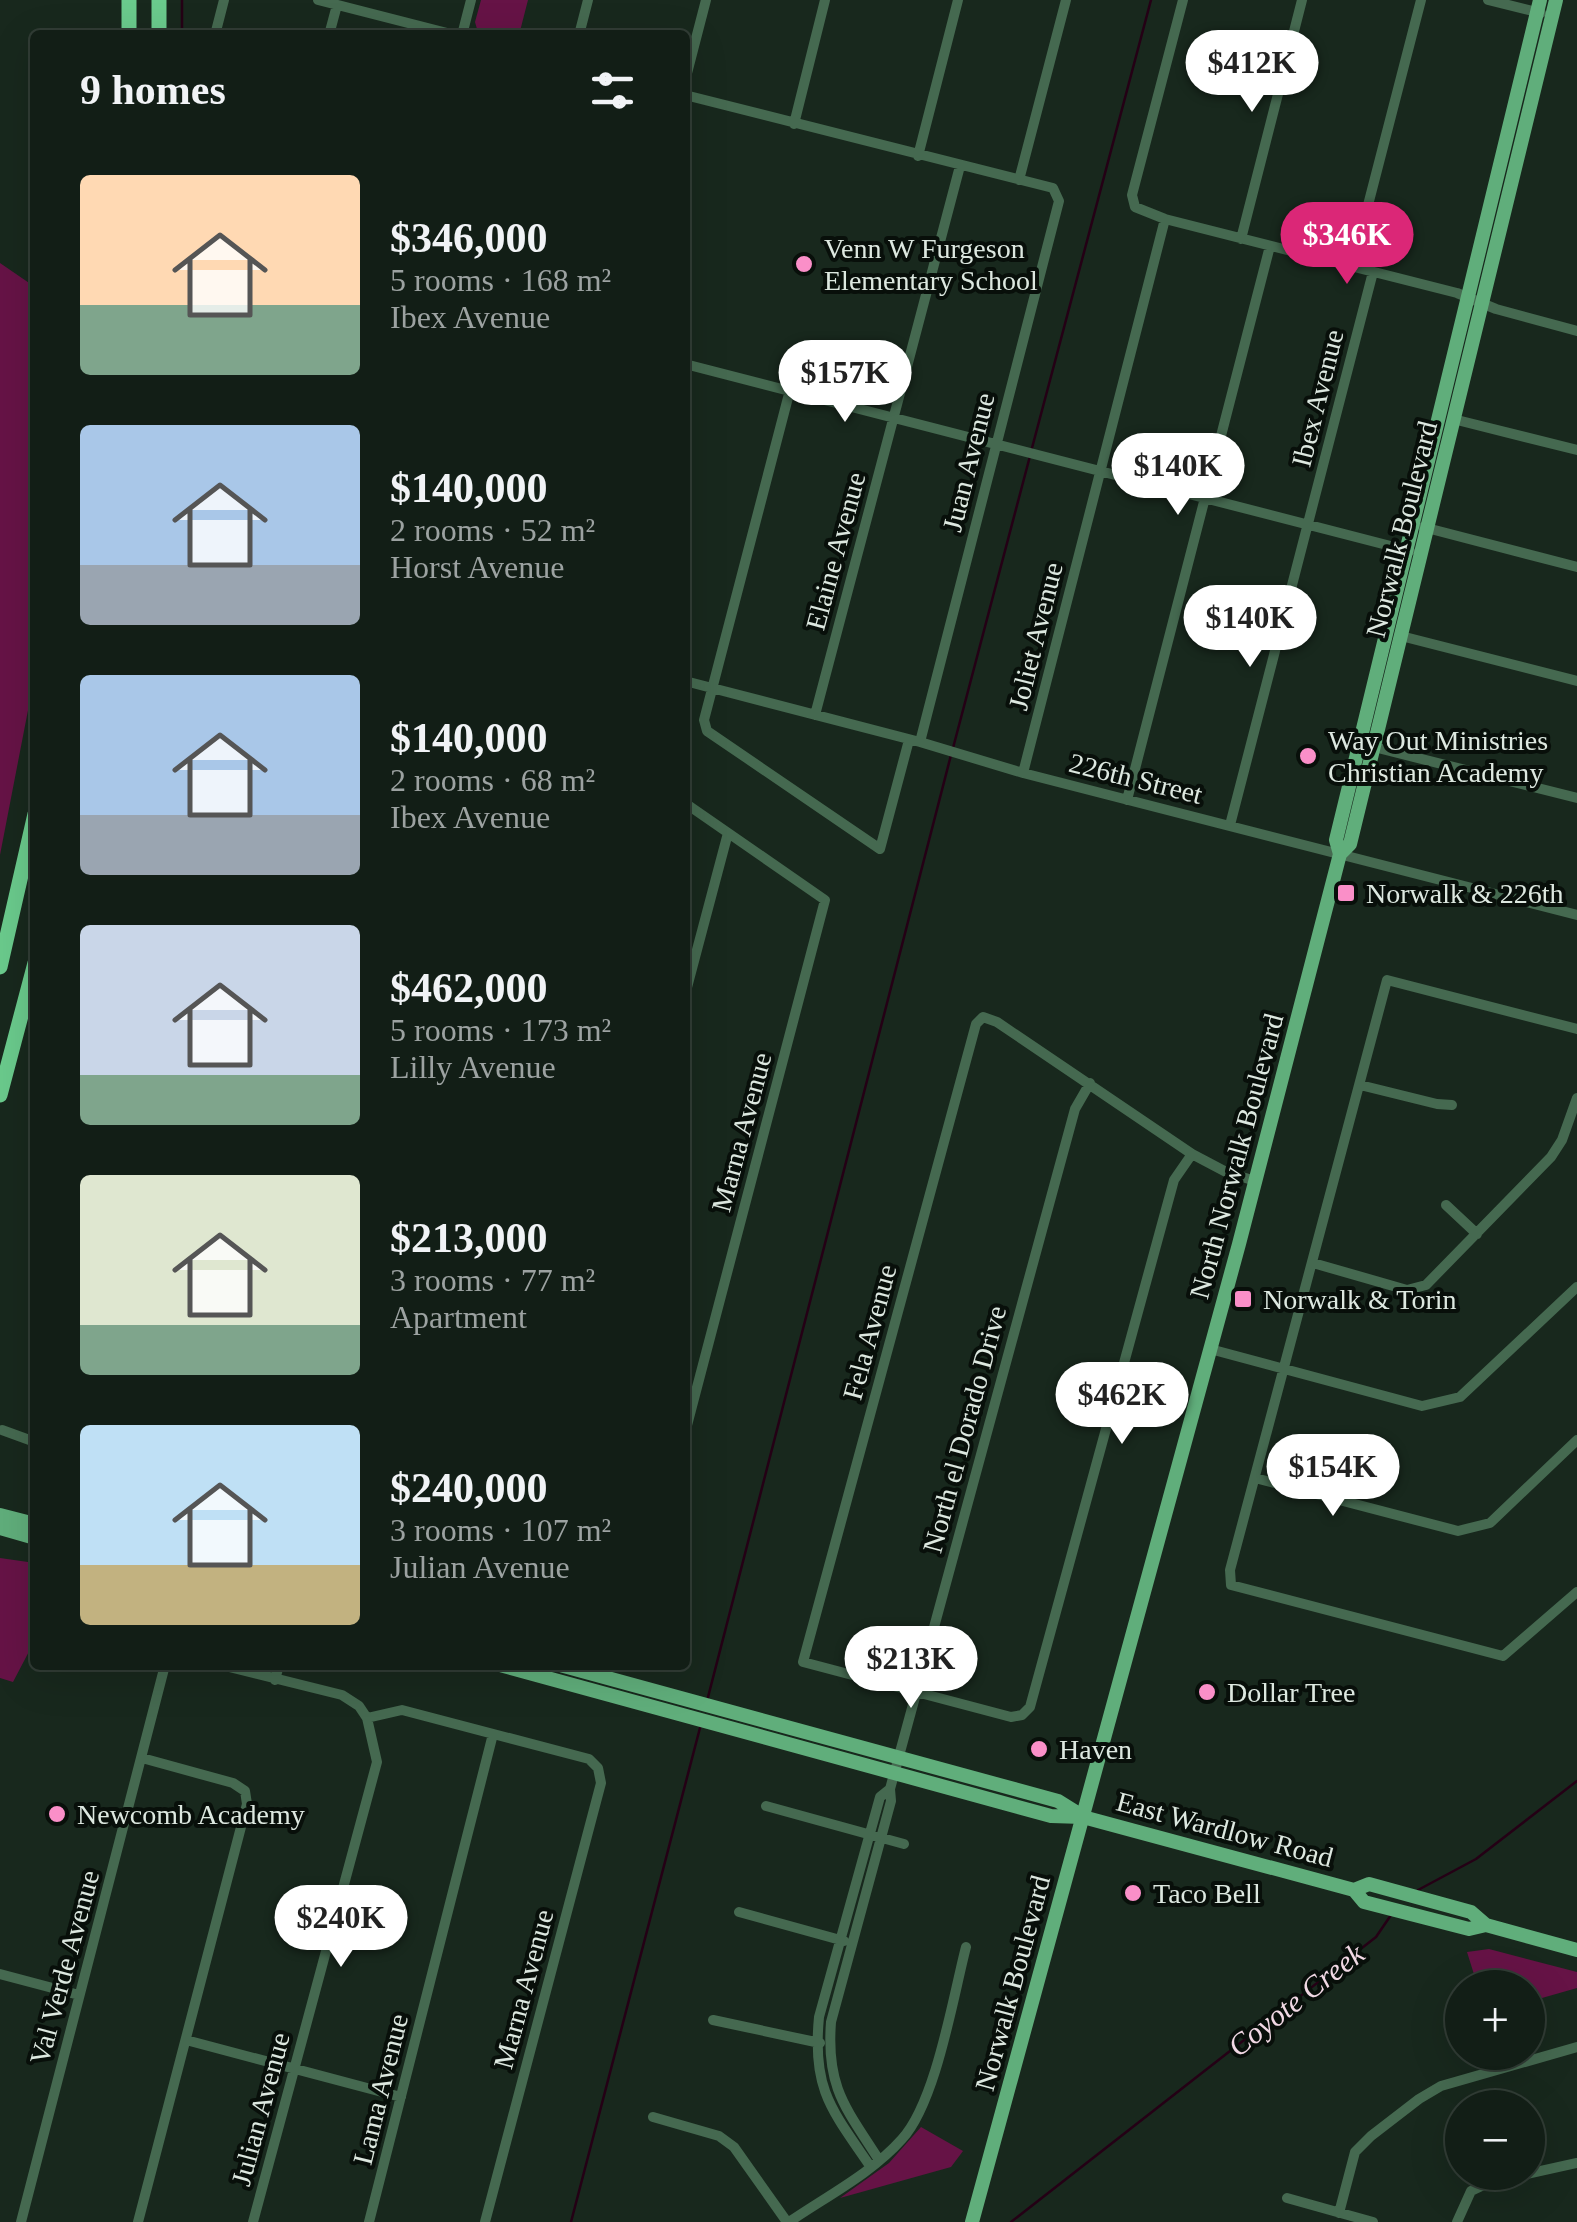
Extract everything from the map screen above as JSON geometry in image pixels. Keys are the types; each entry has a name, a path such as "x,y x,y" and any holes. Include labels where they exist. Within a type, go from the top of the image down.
{"highway":[{"path":"129,0 129,30"},
{"path":"159,0 159,30"},
{"path":"0,967 30,836"},
{"path":"0,1095 30,982"}],"main road":[{"name":"Norwalk Boulevard","path":"1340,854 1350,844 1366,745 1543,9 1556,0"},
{"name":"Norwalk Boulevard","path":"1420,526 1453,419 1475,299"},
{"name":"Norwalk Boulevard","path":"1366,745 1401,636 1414,552"},
{"name":"North Norwalk Boulevard","path":"1083,1817 1256,1181 1340,854"},
{"path":"0,1515 30,1523"},
{"path":"0,1528 30,1537"},
{"name":"East Wardlow Road","path":"522,1670 666,1711 732,1721"},
{"name":"East Wardlow Road","path":"578,1670 673,1696 732,1721 894,1773 1051,1816 1083,1817 1354,1890 1370,1884 1471,1912 1486,1925 1577,1950"},
{"name":"Norwalk Boulevard","path":"972,2222 1083,1817"}],"street":[{"path":"216,30 224,0"},
{"path":"318,0 353,4 430,30"},
{"path":"460,30 471,0"},
{"path":"579,30 588,0"},
{"path":"690,62 706,0"},
{"path":"794,124 825,0"},
{"path":"918,156 958,0"},
{"path":"690,96 1019,180 1066,0"},
{"path":"1183,0 1132,195 1135,207 1165,219 1475,299 1496,310 1577,331"},
{"path":"1241,239 1302,0"},
{"path":"1352,267 1420,0"},
{"path":"1488,0 1543,9"},
{"path":"331,30 337,5"},
{"name":"Elaine Avenue","path":"815,715 960,166"},
{"name":"Juan Avenue","path":"712,688 704,720 706,731 880,849 914,741 1059,201 1053,188 1019,180"},
{"name":"Joliet Avenue","path":"1023,773 1165,219"},
{"path":"1127,800 1270,246"},
{"name":"Ibex Avenue","path":"1230,825 1372,272"},
{"path":"690,367 1414,552"},
{"path":"712,688 790,390"},
{"path":"1453,419 1577,450"},
{"path":"1420,526 1577,567"},
{"path":"1401,636 1577,681"},
{"name":"226th Street","path":"690,682 1023,773 1577,915"},
{"path":"1366,745 1577,798"},
{"path":"690,806 728,833 690,976"},
{"name":"Marna Avenue","path":"690,1414 825,900 728,833"},
{"path":"1577,1028 1387,980 1230,1570 1232,1584 1504,1656 1577,1592"},
{"name":"Fela Avenue","path":"916,1692 803,1662 976,1024 983,1017 997,1022 1090,1084"},
{"path":"1090,1084 1192,1154 1256,1181"},
{"name":"North el Dorado Drive","path":"874,2163 841,2101 823,2043 820,2016 846,1942 875,1836 880,1797 894,1773 1075,1109 1090,1084"},
{"path":"1360,1085 1452,1105"},
{"path":"1313,1263 1406,1290 1426,1285 1551,1157 1562,1140 1577,1098"},
{"path":"916,1692 1011,1716 1022,1715 1030,1707 1174,1180 1192,1154"},
{"path":"1446,1205 1476,1234"},
{"path":"1210,1350 1422,1406 1460,1397 1577,1287"},
{"path":"2,1430 30,1440"},
{"path":"1255,1478 1458,1531 1490,1522 1577,1440"},
{"name":"Val Verde Avenue","path":"20,2222 164,1670"},
{"path":"240,1670 342,1695 359,1706 367,1718 402,1710 493,1734"},
{"path":"275,1680 278,1670"},
{"name":"Julian Avenue","path":"253,2222 377,1762 367,1718"},
{"name":"Marna Avenue","path":"486,2222 600,1783 598,1768 589,1759 493,1734"},
{"name":"Lama Avenue","path":"369,2222 493,1734"},
{"path":"138,2222 246,1804 245,1791 233,1783 142,1758"},
{"path":"766,1806 904,1844"},
{"path":"739,1912 846,1942"},
{"path":"652,2118 719,2136 734,2146 788,2222 874,2163 904,2137 928,2090 966,1947"},
{"path":"0,1974 79,1995"},
{"path":"713,2020 823,2043"},
{"path":"186,2040 401,2097"},
{"name":"North el Dorado Drive","path":"823,2043 817,2062 824,2096 874,2163"},
{"path":"1339,2212 1356,2152 1419,2099 1441,2086 1577,2048"},
{"path":"830,2109 841,2101"},
{"path":"1457,2222 1471,2191 1490,2182 1577,2163"},
{"path":"1287,2198 1374,2222"}],"shaded area":[{"path":"481,0 528,0 520,30 480,30 475,22"},
{"path":"0,263 30,284 30,700 0,855"},
{"path":"0,1558 30,1562 30,1650 13,1682 0,1678"},
{"path":"1489,1949 1577,1972 1577,1988 1545,1997 1545,1970 1473,1970 1467,1952"},
{"path":"921,2127 963,2151 951,2167 840,2198 889,2163"}],"waterway":[{"path":"182,0 182,30"},
{"path":"1032,448 1151,0"},
{"path":"953,748 1030,456"},
{"path":"707,1701 951,755"},
{"path":"571,2222 701,1724"},
{"name":"Coyote Creek","path":"1418,1890 1476,1859 1577,1781"},
{"name":"Coyote Creek","path":"1011,2222 1376,1937 1391,1915"}],"place":[{"name":"Venn W Furgeson Elementary School","path":"804,264"},
{"name":"Way Out Ministries Christian Academy","path":"1308,756"},
{"name":"Norwalk & 226th","path":"1346,893"},
{"name":"Norwalk & Torin","path":"1243,1299"},
{"name":"Dollar Tree","path":"1207,1692"},
{"name":"Haven","path":"1039,1749"},
{"name":"Newcomb Academy","path":"57,1814"},
{"name":"Taco Bell","path":"1133,1893"}]}
